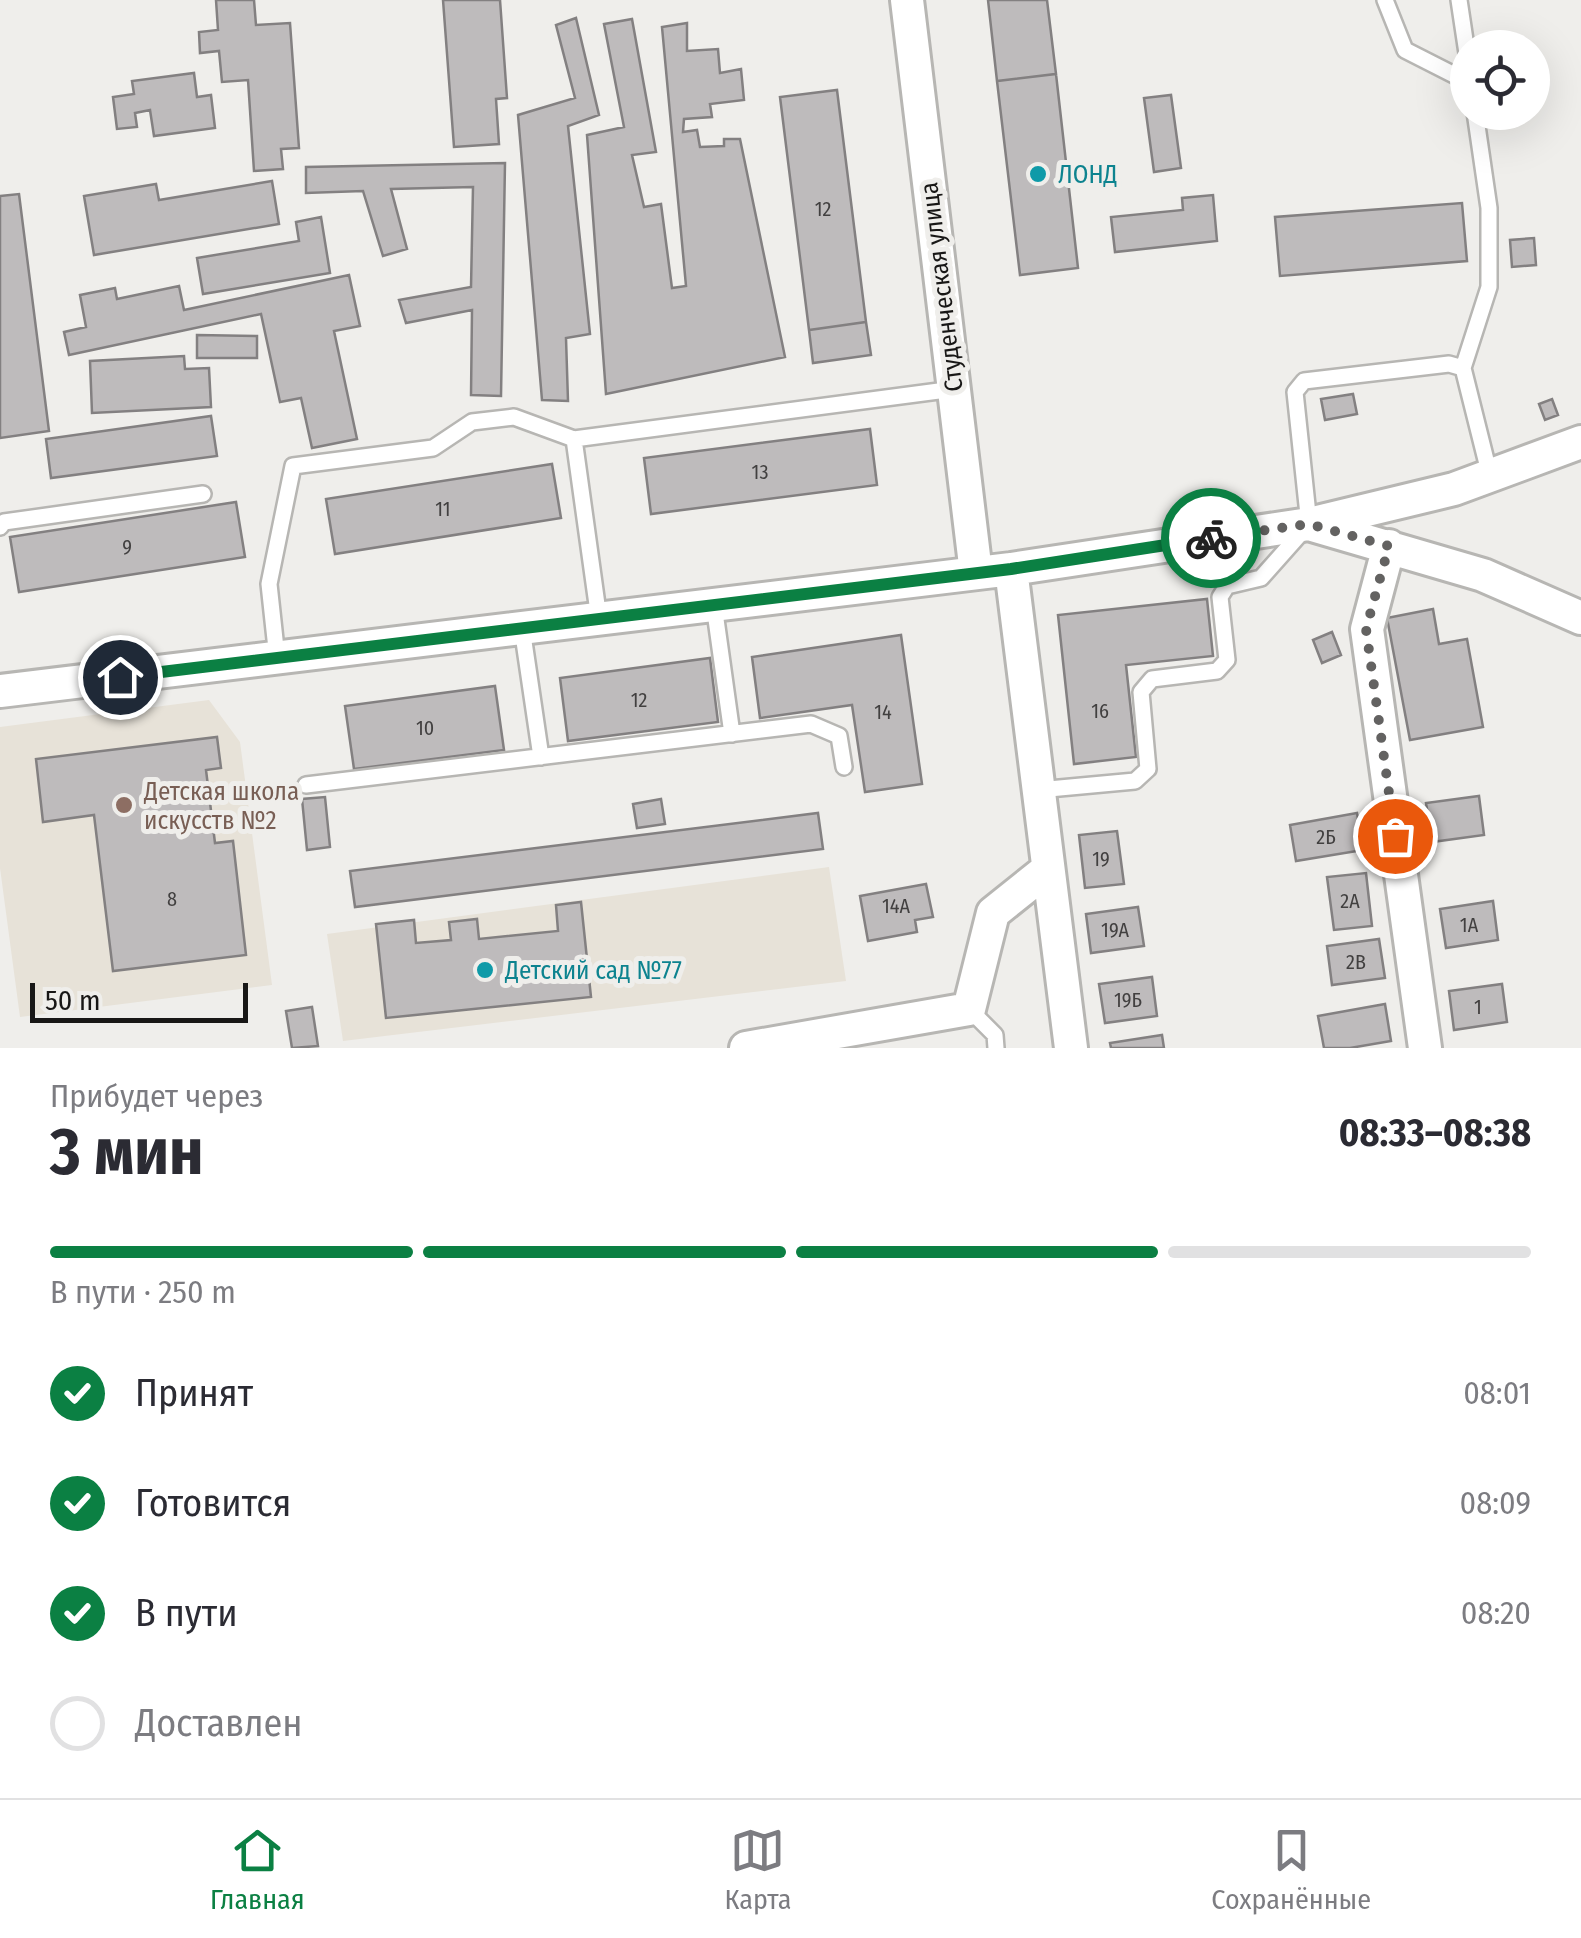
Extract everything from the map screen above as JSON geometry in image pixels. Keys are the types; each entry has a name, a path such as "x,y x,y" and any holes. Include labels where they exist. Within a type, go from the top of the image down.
{"street":[{"name":"Студенческая улица","path":"907,0 976,573"},
{"path":"2,687 277,658 1011,569 1309,524 1454,490 1581,442"},
{"path":"1309,524 1483,576 1581,618"},
{"path":"1389,546 1366,629 1425,1048"},
{"path":"1011,569 1071,1048"},
{"path":"746,1048 970,1009 993,912 1048,869"}],"lane":[{"path":"1385,0 1405,50 1450,73"},
{"path":"1459,0 1464,30"},
{"path":"1478,130 1489,208 1489,287 1463,368 1490,476"},
{"path":"1038,790 1136,780 1148,769 1141,692 1152,680 1217,671 1228,660 1220,597 1228,586 1261,578 1309,524 1295,392 1304,381 1449,364 1463,368"},
{"path":"277,658 269,584 294,466 432,448 472,422 514,417 574,439 954,389"},
{"path":"574,439 600,619"},
{"path":"0,527 4,522 203,494"},
{"path":"714,605 732,734"},
{"path":"522,628 540,757"},
{"path":"306,785 811,724 839,736 844,768"},
{"path":"970,1009 995,1035 996,1048"}],"shaded area":[{"name":"Детская школа искусств №2","path":"209,700 240,742 272,985 20,1017 0,868 0,727"},
{"path":"829,867 846,981 343,1041 327,934"}],"building":[{"path":"216,0 254,0 256,25 290,23 299,148 281,149 283,169 254,171 248,80 222,82 219,51 200,53 199,32 218,30"},
{"path":"443,0 500,0 507,98 496,99 499,144 454,147"},
{"path":"988,0 1047,0 1056,74 997,81"},
{"path":"576,18 599,115 568,126 590,334 566,338 568,401 542,400 518,115 575,98 556,25"},
{"path":"632,19 656,152 632,155 644,207 661,204 672,288 686,286 662,27 687,23 687,51 718,49 720,73 741,69 744,100 710,104 712,117 684,119 683,132 697,130 700,147 724,146 724,139 740,139 785,357 606,394 587,135 624,127 604,24"},
{"path":"194,73 197,97 211,95 215,128 154,136 150,110 135,113 137,127 117,129 113,97 134,94 132,81"},
{"name":"ЛОНД","path":"1056,74 1078,268 1020,275 997,81"},
{"path":"837,90 866,322 809,330 780,97"},
{"path":"1171,95 1181,168 1154,172 1144,98"},
{"path":"505,163 501,396 471,395 472,310 406,323 399,300 471,287 473,187 391,189 407,249 383,256 363,191 306,193 306,167"},
{"path":"272,181 279,224 94,255 84,196 156,184 159,200"},
{"path":"19,194 49,431 0,438 0,196"},
{"path":"1213,195 1217,241 1115,252 1111,217 1183,210 1182,198"},
{"path":"1462,203 1467,261 1280,276 1275,217"},
{"path":"321,217 330,273 203,294 197,258 299,241 296,222"},
{"path":"1534,238 1536,265 1512,267 1510,240"},
{"path":"349,275 360,326 334,331 357,439 312,448 301,398 280,402 261,314 69,355 64,332 86,327 80,295 115,288 117,299 179,286 184,310"},
{"path":"866,322 871,355 813,363 809,330"},
{"path":"197,335 257,336 257,358 197,358"},
{"path":"184,356 185,369 209,368 211,407 92,413 90,361"},
{"path":"1353,394 1357,414 1325,420 1321,399"},
{"path":"1552,399 1558,415 1545,420 1539,404"},
{"path":"211,416 217,456 51,478 46,439"},
{"path":"870,429 877,485 651,514 644,458"},
{"path":"552,464 561,518 335,554 326,499"},
{"path":"236,502 245,557 19,592 10,537"},
{"path":"1207,599 1213,656 1126,665 1136,757 1074,764 1058,615"},
{"path":"1433,609 1439,644 1467,639 1483,727 1410,740 1387,618"},
{"path":"1332,632 1341,655 1322,663 1313,640"},
{"path":"901,635 922,784 865,792 852,705 760,718 752,657"},
{"path":"710,658 718,722 568,741 560,678"},
{"path":"495,686 504,750 354,769 345,706"},
{"name":"Детская школа искусств №2","path":"217,737 221,768 206,770 215,843 233,841 246,955 113,971 94,815 43,822 36,759"},
{"path":"1479,796 1484,835 1432,842 1426,803"},
{"path":"325,797 330,847 307,850 302,799"},
{"path":"661,799 665,824 637,828 633,804"},
{"path":"818,813 823,849 355,907 350,871"},
{"path":"1357,813 1363,850 1296,861 1290,825"},
{"path":"1117,831 1124,884 1085,888 1079,835"},
{"path":"1366,873 1372,926 1334,930 1327,877"},
{"path":"926,884 933,917 915,920 917,932 868,941 860,896"},
{"path":"1493,901 1498,940 1446,948 1440,909"},
{"name":"Детский сад №77","path":"581,902 591,997 386,1018 376,924 414,920 416,943 451,940 449,922 477,919 479,939 558,931 556,905"},
{"path":"1138,907 1144,946 1091,953 1086,914"},
{"path":"1379,939 1385,978 1332,985 1327,946"},
{"path":"1152,977 1157,1016 1105,1023 1099,984"},
{"path":"1502,984 1507,1022 1454,1030 1449,991"},
{"path":"1385,1004 1391,1041 1324,1048 1318,1016"},
{"path":"312,1007 318,1046 292,1048 286,1011"},
{"path":"1162,1035 1164,1048 1111,1048 1110,1043"}],"way so far":[{"path":"1211,538 1309,524 1389,546 1366,629 1395,836"}],"place":[{"name":"ЛОНД","path":"1038,174"},
{"name":"Детская школа искусств №2","path":"124,805"},
{"name":"Детский сад №77","path":"485,970"}],"route":[{"path":"120,677 1011,569 1211,538"}]}
